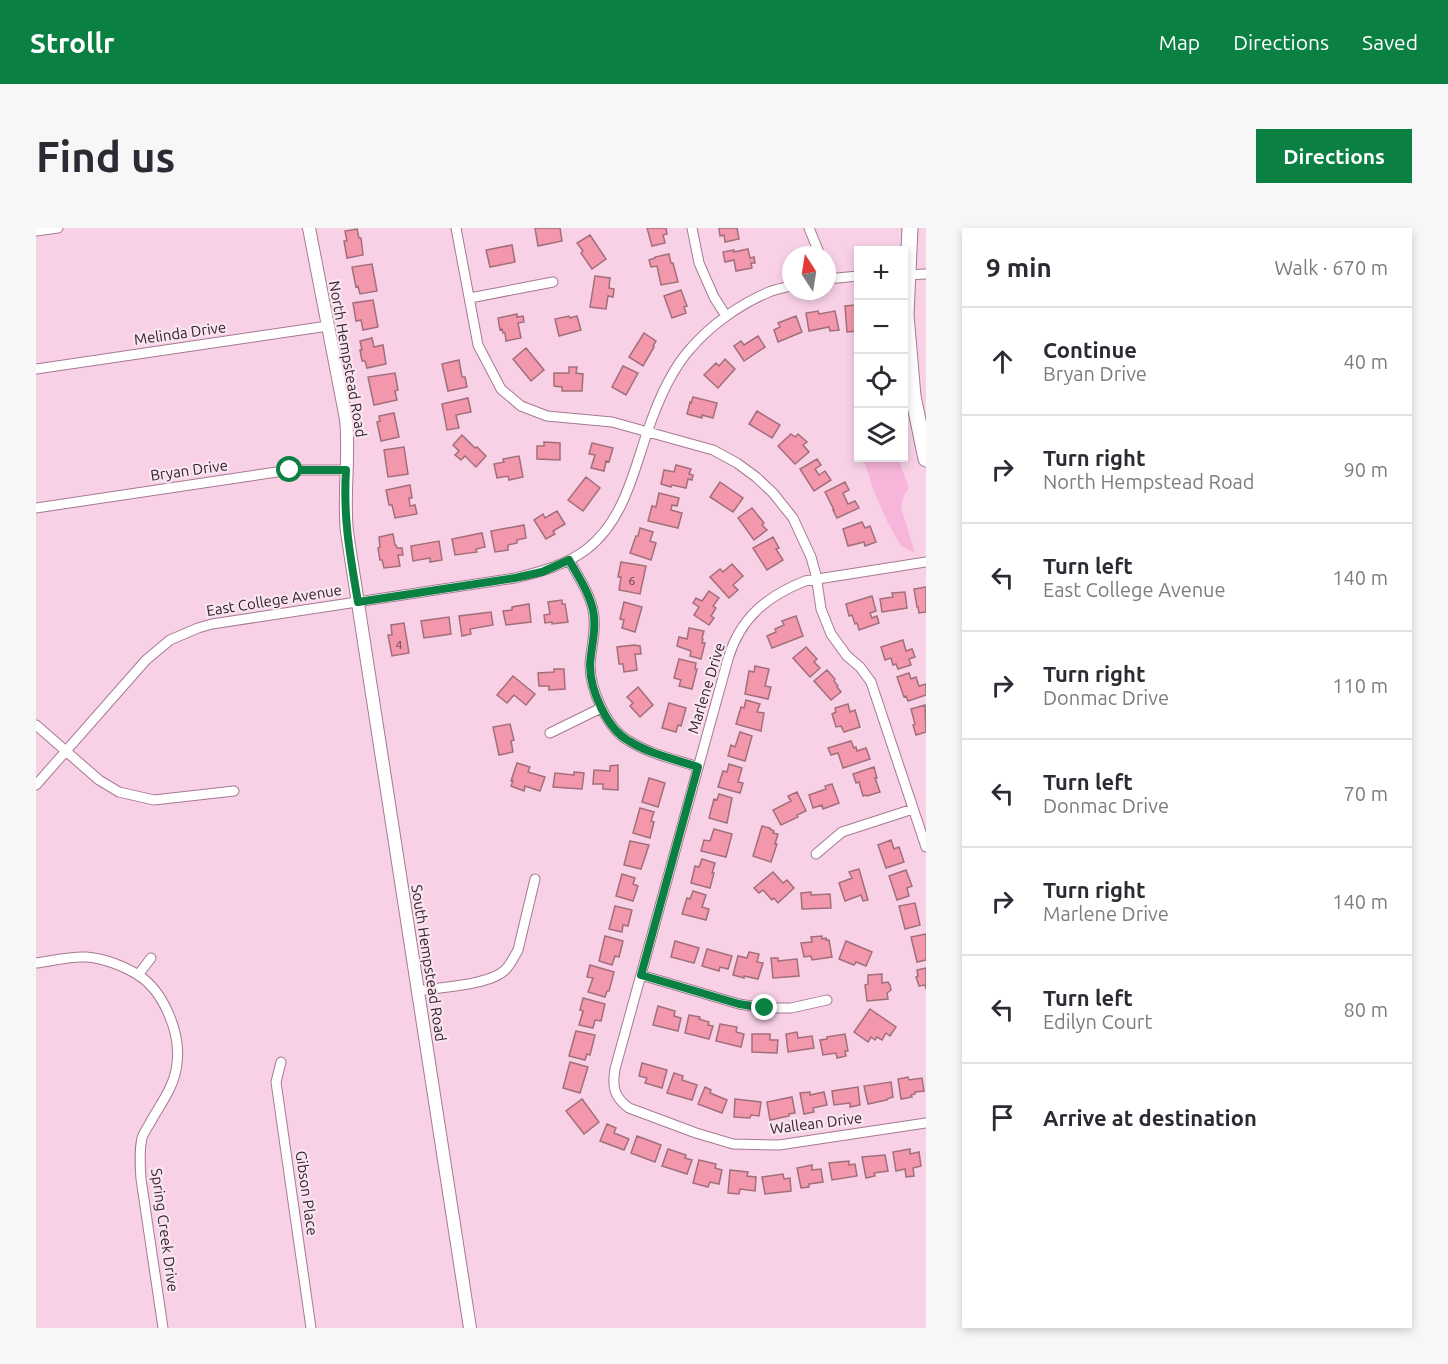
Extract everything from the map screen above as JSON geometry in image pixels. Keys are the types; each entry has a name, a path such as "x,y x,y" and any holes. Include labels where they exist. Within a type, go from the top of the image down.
{"main road":[{"path":"908,252 910,228"},
{"path":"906,300 913,396 926,459"}],"street":[{"path":"36,231 58,228"},
{"name":"North Hempstead Road","path":"309,228 346,419 348,438 345,494 347,532 358,602"},
{"path":"456,228 478,345 501,389 521,406 547,416 612,422 713,450 756,477 773,493 793,518 808,549 817,580 821,609 831,634 871,682 926,847"},
{"path":"692,228 699,263 714,297 726,316"},
{"path":"809,228 816,246"},
{"path":"908,275 926,274"},
{"path":"836,277 854,276"},
{"path":"470,298 553,282"},
{"name":"East College Avenue","path":"36,785 146,660 170,640 212,624 515,578 542,572 569,560 588,548 608,527 629,488 647,431 663,391 679,364 691,348 726,316 770,292 782,289"},
{"name":"Melinda Drive","path":"36,369 328,326"},
{"name":"Bryan Drive","path":"36,508 290,470 346,470"},
{"path":"569,560 593,608 595,621 590,668 596,696 610,723 626,740 656,754 698,767"},
{"name":"Marlene Drive","path":"615,1093 613,1081 615,1069 730,651 742,630 753,613 771,598 806,581 926,562"},
{"name":"South Hempstead Road","path":"358,602 470,1328"},
{"path":"550,733 601,708"},
{"path":"36,725 99,780 119,792 154,800 234,791"},
{"path":"816,854 842,832 913,809"},
{"path":"418,990 482,981 495,977 505,970 518,950 535,879"},
{"name":"Spring Creek Drive","path":"36,963 85,957 108,961 138,975 151,986 171,1016 178,1052 177,1064 170,1090 142,1136 140,1157 141,1179 163,1328"},
{"path":"138,975 151,957"},
{"path":"641,975 739,1004 765,1008 791,1008 827,1000"},
{"name":"Gibson Place","path":"281,1062 276,1082 311,1328"},
{"name":"Wallean Drive","path":"615,1093 629,1108 733,1144 779,1145 926,1123"}],"shaded area":[{"path":"864,462 899,462 909,488 904,495 901,507 915,553 901,546 873,489"}],"building":[{"path":"535,228 560,228 562,241 538,246"},
{"path":"647,228 666,228 667,234 663,235 665,243 652,246"},
{"path":"719,228 737,228 739,239 725,242 724,235 720,236"},
{"path":"357,229 359,238 361,238 363,255 347,258 345,231"},
{"path":"590,235 606,259 592,269 577,243"},
{"path":"512,245 515,262 490,267 486,250"},
{"path":"748,249 750,258 754,257 755,263 751,263 752,268 736,271 734,260 725,262 723,252"},
{"path":"669,254 678,282 661,285 657,266 651,267 649,260"},
{"path":"372,264 377,291 360,294 358,286 356,287 352,267"},
{"path":"595,276 610,278 609,288 614,289 613,297 608,296 606,309 590,307"},
{"path":"681,290 687,306 684,307 686,313 672,318 664,296"},
{"path":"373,300 378,327 363,330 361,320 356,321 353,303"},
{"path":"854,305 854,331 847,332 845,306"},
{"path":"818,311 819,314 835,311 839,330 830,331 829,327 809,331 806,313"},
{"path":"517,314 517,317 523,316 524,322 518,323 521,338 506,341 505,333 502,329 500,330 498,318"},
{"path":"569,316 570,318 577,316 581,330 559,336 555,319"},
{"path":"796,316 802,332 778,342 774,330 780,327 778,323"},
{"path":"644,333 656,341 643,366 629,357"},
{"path":"758,336 765,347 744,361 734,346 741,341 744,345"},
{"path":"372,338 374,347 383,345 386,364 367,368 365,361 362,361 360,341"},
{"path":"526,348 544,370 531,381 513,359"},
{"path":"725,359 735,369 718,388 704,375 716,363 719,366"},
{"path":"459,360 462,377 465,377 467,387 448,391 442,364"},
{"path":"623,366 638,373 626,395 612,387"},
{"path":"569,367 577,367 576,373 583,374 582,391 562,391 562,387 554,386 554,373 569,373"},
{"path":"395,373 397,400 374,405 368,377"},
{"path":"693,397 717,403 713,418 687,414"},
{"path":"468,398 471,412 456,415 459,428 447,430 442,404"},
{"path":"757,411 780,425 772,438 749,424"},
{"path":"394,413 399,437 381,441 377,422 380,421 379,416"},
{"path":"791,434 795,437 798,434 807,442 803,445 809,452 795,464 778,446"},
{"path":"462,435 486,456 476,467 465,456 461,460 455,455 459,451 453,445"},
{"path":"544,442 560,443 560,460 537,459 537,446 544,446"},
{"path":"592,443 613,448 604,471 591,468 595,455 589,454"},
{"path":"404,447 408,474 388,477 384,450"},
{"path":"519,456 523,477 509,480 508,476 497,478 494,464 504,462 503,459"},
{"path":"817,459 821,465 815,469 819,475 825,471 831,480 814,491 800,469"},
{"path":"676,465 691,469 689,474 693,475 692,480 688,479 686,488 661,484 664,470 674,472"},
{"path":"586,477 600,488 583,511 568,500"},
{"path":"720,482 743,498 733,512 710,497"},
{"path":"845,482 849,490 843,493 848,504 855,501 859,508 837,518 825,492"},
{"path":"410,485 412,498 409,498 410,506 415,505 417,514 395,518 386,490"},
{"path":"659,493 679,498 677,506 672,505 671,510 682,513 678,528 648,521 652,506 656,507"},
{"path":"752,508 767,530 754,540 738,518"},
{"path":"557,511 565,524 553,531 555,534 546,539 534,520 543,514 545,518"},
{"path":"862,522 865,528 870,526 876,542 865,546 864,542 848,546 843,529"},
{"path":"524,525 526,538 508,545 508,550 495,552 491,531"},
{"path":"640,528 653,532 650,541 656,543 651,560 630,553"},
{"path":"482,533 485,547 476,549 477,552 455,555 452,539"},
{"path":"393,534 395,545 397,548 402,548 403,555 398,555 400,566 384,568 378,548 380,547 379,537"},
{"path":"773,537 779,548 776,549 783,560 767,570 753,548"},
{"path":"439,541 442,560 430,562 430,558 413,561 411,546"},
{"path":"621,562 646,566 640,594 619,590 621,577 618,577"},
{"path":"732,564 743,576 733,585 738,590 729,598 710,577 720,569 723,572"},
{"path":"926,587 926,612 919,613 914,589"},
{"path":"709,591 719,598 713,606 716,608 711,616 714,618 709,625 694,615 699,607 693,603 696,598 702,601"},
{"path":"905,592 907,608 882,612 880,599 893,597 892,593"},
{"path":"872,596 876,611 870,613 872,618 877,616 879,623 859,630 852,615 849,616 846,604"},
{"path":"562,600 562,604 565,604 568,622 545,623 544,615 550,614 548,602"},
{"path":"624,602 642,607 635,632 622,628 624,620 620,619"},
{"path":"529,604 531,622 506,625 503,611"},
{"path":"491,612 493,625 470,629 471,634 462,636 459,616"},
{"path":"796,616 803,636 772,648 767,636 784,625 782,621"},
{"path":"449,617 451,634 424,638 421,621"},
{"path":"404,623 409,653 392,656 388,635 392,635 391,625"},
{"path":"689,628 704,631 702,643 705,643 701,659 690,656 691,651 677,646 679,637 687,639"},
{"path":"903,640 906,651 912,649 915,657 909,659 911,665 898,669 896,664 893,665 891,658 885,660 881,647"},
{"path":"640,646 641,654 635,654 637,670 624,672 623,664 619,664 617,647"},
{"path":"806,647 817,659 814,662 820,668 810,677 793,658"},
{"path":"679,659 696,663 695,669 697,669 692,689 679,686 681,680 674,678"},
{"path":"755,666 769,669 765,686 771,687 768,699 745,694 749,671 754,672"},
{"path":"554,669 564,669 565,689 549,690 549,686 539,686 538,673 554,672"},
{"path":"827,670 835,679 841,692 831,700 814,681"},
{"path":"909,673 911,679 916,677 919,686 926,684 926,695 908,701 906,696 904,697 897,677"},
{"path":"513,676 535,694 526,705 514,695 507,703 497,695"},
{"path":"638,687 653,705 640,717 630,706 633,703 627,697"},
{"path":"746,700 760,704 757,712 764,713 761,731 736,724 741,707 744,708"},
{"path":"669,703 686,708 681,726 678,725 676,732 662,728"},
{"path":"848,704 850,712 855,710 860,727 844,732 841,726 836,727 832,714 836,712 835,708"},
{"path":"925,705 926,732 916,735 911,709"},
{"path":"510,724 514,740 511,741 513,752 499,755 493,727"},
{"path":"740,732 752,736 745,761 728,756 731,745 735,747"},
{"path":"851,741 857,751 866,748 870,759 843,768 838,753 831,755 828,748"},
{"path":"517,763 530,767 528,772 545,777 540,791 525,786 524,791 511,786"},
{"path":"729,764 742,768 738,782 743,783 740,793 718,787 723,771 727,772"},
{"path":"618,765 618,790 603,789 603,784 593,784 594,770 610,771 610,766"},
{"path":"874,767 880,792 863,796 859,782 856,783 853,774"},
{"path":"574,772 584,773 582,789 553,787 555,773 574,775"},
{"path":"649,778 665,783 658,807 642,802"},
{"path":"832,784 839,803 823,809 822,805 813,808 809,795 826,789 825,786"},
{"path":"797,792 806,811 781,825 773,810 791,801 788,796"},
{"path":"719,794 732,798 727,823 709,818 714,799 717,800"},
{"path":"640,808 654,812 650,838 633,833"},
{"path":"762,826 778,834 771,862 753,856"},
{"path":"714,829 732,834 726,857 701,851 704,840 710,841"},
{"path":"891,840 894,849 899,847 904,862 886,868 878,845"},
{"path":"630,841 649,845 641,869 624,865"},
{"path":"702,859 715,863 710,888 691,883 695,866 699,867"},
{"path":"859,869 868,900 863,901 861,895 845,901 839,883 852,878 849,872"},
{"path":"906,870 912,886 907,888 909,896 897,900 889,876"},
{"path":"773,872 783,883 787,880 794,888 778,903 763,890 759,893 754,888"},
{"path":"622,874 635,878 633,884 638,886 633,901 616,896"},
{"path":"693,891 706,895 702,907 709,909 706,920 682,914 687,898 690,899"},
{"path":"811,892 811,895 830,894 831,908 802,909 801,893"},
{"path":"915,903 920,925 905,929 899,906"},
{"path":"615,906 632,910 628,926 623,925 622,932 609,929"},
{"path":"926,934 926,960 917,962 911,937"},
{"path":"605,936 623,941 619,957 615,956 612,965 599,961"},
{"path":"822,936 822,939 829,940 832,957 812,960 811,956 804,957 801,943 812,942 811,937"},
{"path":"675,941 699,948 694,963 671,957"},
{"path":"846,941 872,952 866,966 856,962 854,965 839,959"},
{"path":"707,949 732,956 728,969 720,967 719,971 702,966"},
{"path":"749,952 759,954 757,962 763,963 758,979 733,975 738,956 747,958"},
{"path":"771,958 778,958 778,961 797,959 799,976 773,978"},
{"path":"590,965 614,972 605,997 588,992 593,978 587,977"},
{"path":"926,968 926,989 925,985 919,986 916,977 918,976 917,970"},
{"path":"882,974 882,983 888,982 890,985 891,990 887,993 888,999 867,1001 865,985 868,984 868,975"},
{"path":"583,998 605,1004 601,1021 595,1020 593,1028 579,1025 583,1011 580,1010"},
{"path":"658,1006 675,1011 674,1016 681,1018 678,1031 653,1025"},
{"path":"870,1009 896,1027 890,1036 886,1033 882,1040 877,1037 875,1040 871,1037 868,1042 854,1032"},
{"path":"689,1015 700,1017 699,1019 713,1026 709,1039 685,1033"},
{"path":"720,1024 737,1027 736,1032 744,1034 741,1047 716,1041"},
{"path":"576,1031 595,1035 590,1055 587,1054 585,1060 569,1056"},
{"path":"797,1032 798,1038 812,1036 814,1048 788,1052 786,1034"},
{"path":"752,1034 770,1034 770,1040 778,1040 777,1053 752,1052"},
{"path":"845,1034 848,1051 845,1051 846,1056 837,1058 836,1053 823,1055 820,1040"},
{"path":"570,1062 588,1067 580,1093 563,1088"},
{"path":"642,1063 667,1070 662,1088 645,1083 647,1078 639,1076"},
{"path":"674,1073 683,1076 682,1080 697,1085 692,1100 667,1093"},
{"path":"908,1077 909,1080 922,1078 924,1091 915,1092 911,1095 912,1097 901,1099 898,1079"},
{"path":"891,1082 893,1097 868,1104 864,1086"},
{"path":"705,1087 711,1090 710,1093 727,1100 722,1113 698,1104"},
{"path":"858,1087 860,1105 850,1107 850,1103 834,1105 832,1091"},
{"path":"810,1092 810,1095 824,1092 827,1105 813,1108 814,1112 804,1114 800,1093"},
{"path":"792,1097 795,1113 770,1120 767,1102"},
{"path":"582,1099 599,1122 584,1134 566,1111"},
{"path":"735,1099 761,1102 759,1116 734,1117"},
{"path":"607,1124 616,1128 614,1133 629,1139 624,1150 600,1141"},
{"path":"637,1136 661,1145 655,1162 631,1153"},
{"path":"668,1149 686,1155 685,1158 692,1160 687,1174 662,1166"},
{"path":"910,1149 910,1154 919,1152 921,1166 913,1168 914,1176 906,1177 905,1169 896,1171 893,1152"},
{"path":"885,1155 888,1171 874,1173 875,1176 866,1178 862,1157"},
{"path":"699,1160 716,1164 715,1168 722,1170 719,1184 710,1182 708,1187 693,1183"},
{"path":"849,1161 849,1165 855,1164 857,1176 832,1180 829,1163"},
{"path":"812,1165 812,1170 821,1169 823,1182 801,1188 797,1168"},
{"path":"730,1170 748,1172 747,1176 756,1177 755,1191 740,1189 739,1194 728,1193"},
{"path":"783,1174 784,1179 790,1178 791,1191 765,1194 762,1177"}],"route":[{"path":"290,470 346,470 345,519 358,602 515,578 542,572 569,560 593,608 595,621 590,668 596,696 610,723 626,740 656,754 698,767 641,975 739,1004 765,1008"}]}
